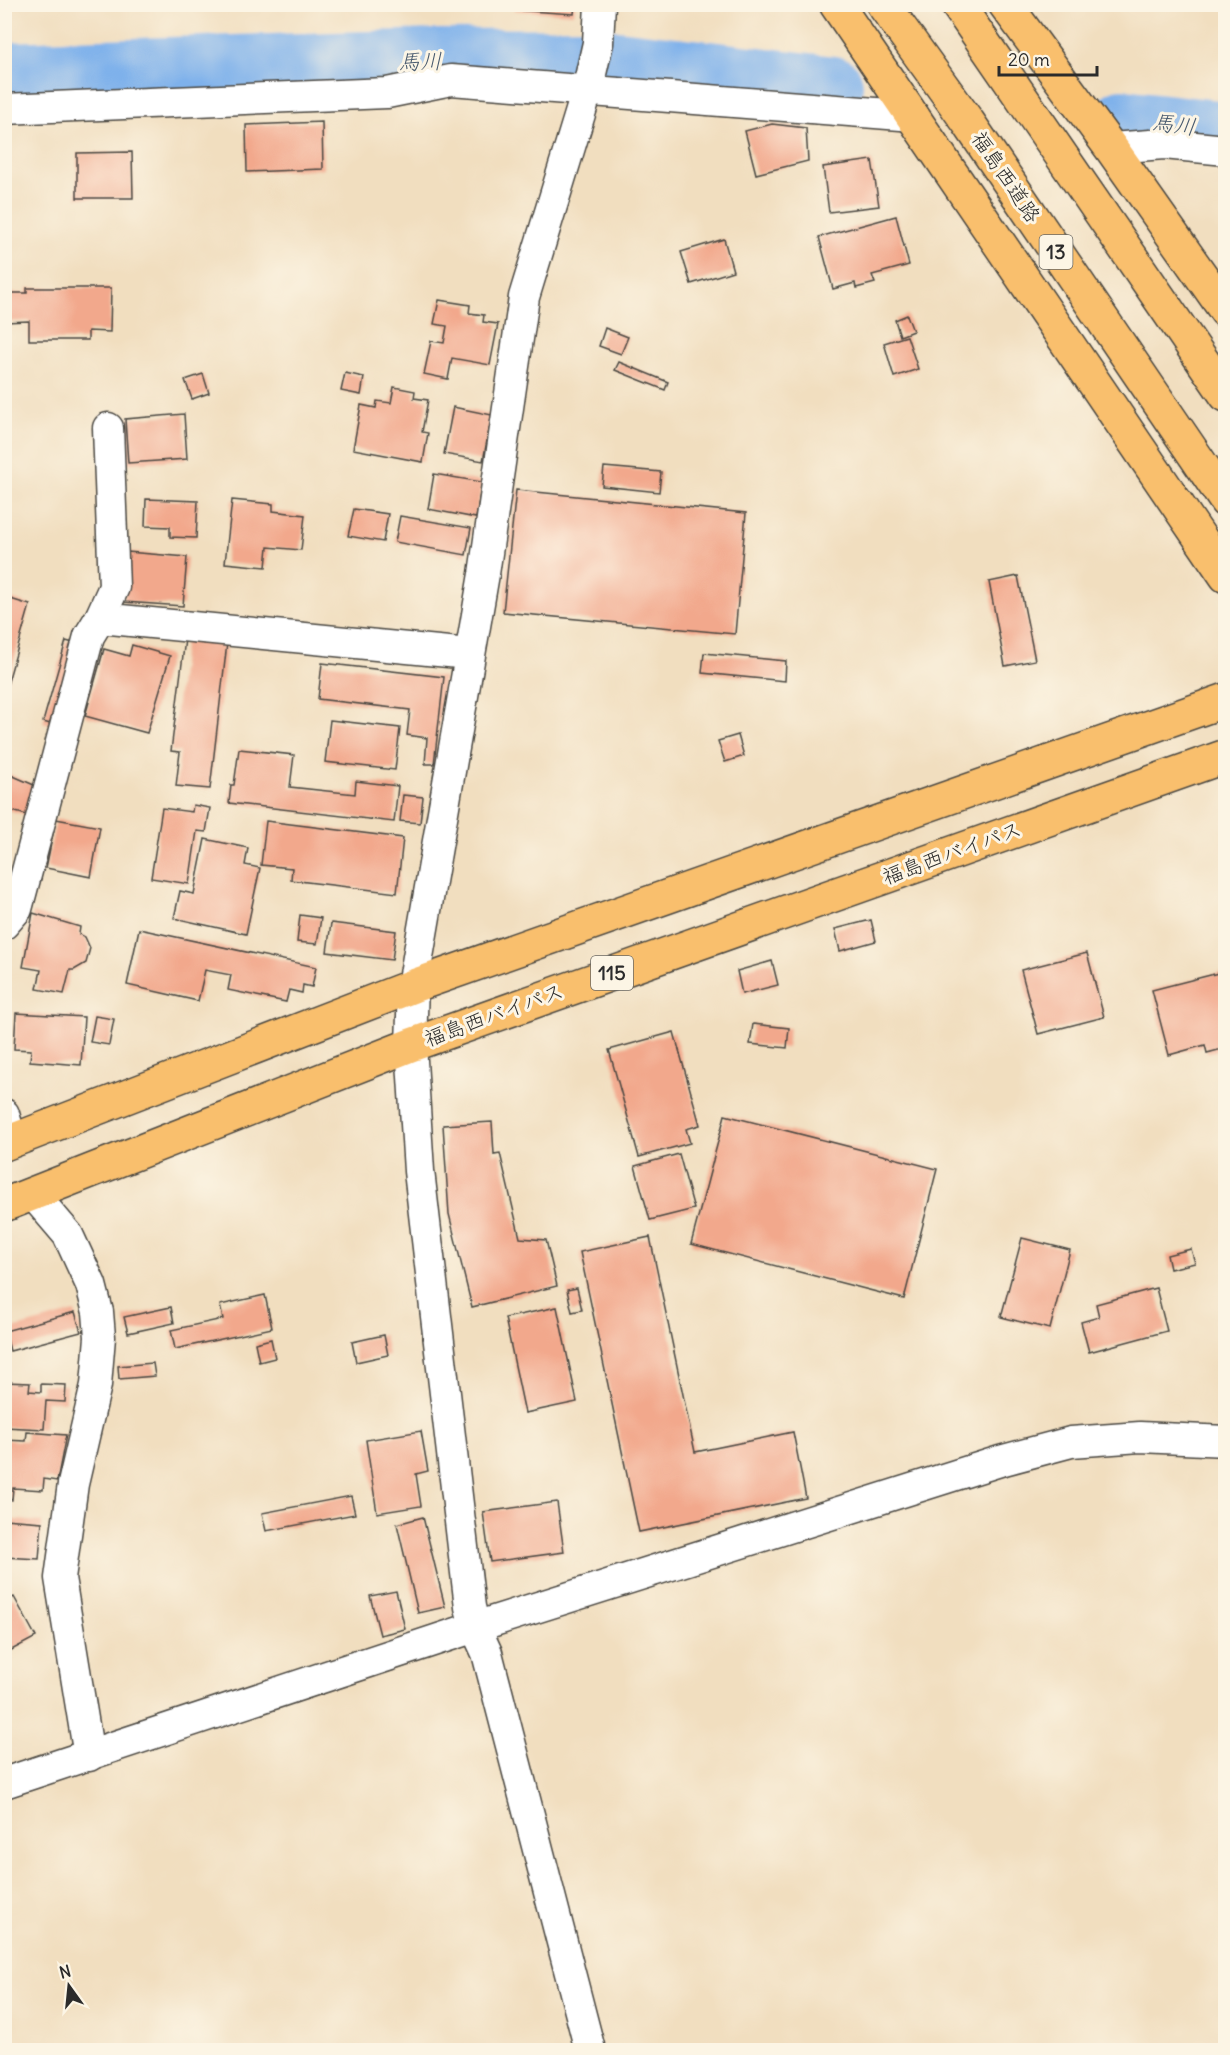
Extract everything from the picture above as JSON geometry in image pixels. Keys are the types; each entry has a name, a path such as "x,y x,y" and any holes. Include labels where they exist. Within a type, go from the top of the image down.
{"highway":[{"path":"836,4 1226,576"},
{"name":"福島西道路","path":"883,4 968,122 1226,501"},
{"path":"957,4 1226,395"},
{"path":"1005,4 1111,148 1226,311"},
{"name":"115","path":"7,1133 412,986 1226,700"},
{"name":"福島西バイパス","path":"19,1199 411,1045 1226,756"}],"street":[{"path":"590,2050 487,1653 475,1627 470,1607 419,1171 411,1045 412,986 484,574 524,297 589,81 598,43 600,4"},
{"path":"4,109 387,93 451,80 589,81 914,116"},
{"path":"1111,148 1164,144 1226,150"},
{"path":"4,924 17,909 89,636 114,587 108,428"},
{"path":"100,618 469,654"},
{"path":"19,1199 68,1235 91,1285 98,1312 100,1337 96,1385 73,1484 60,1578 89,1756"},
{"path":"4,1784 475,1627 1000,1461 1071,1442 1140,1437 1226,1441"}],"building":[{"path":"514,4 575,4 574,14 514,10"},
{"path":"322,122 323,169 247,172 246,125"},
{"path":"772,124 806,128 808,161 756,174 745,131"},
{"path":"132,152 133,198 77,198 77,153"},
{"path":"872,160 879,206 829,212 823,167"},
{"path":"896,216 909,265 872,275 875,283 856,288 855,283 833,289 819,237"},
{"path":"724,239 733,271 691,284 681,252"},
{"path":"27,288 111,288 110,332 88,331 88,340 29,340 29,321 4,322 4,293 27,293"},
{"path":"439,300 470,305 469,313 484,315 483,322 498,324 490,365 452,358 448,379 424,374 431,341 444,343 447,326 434,324"},
{"path":"907,315 913,331 900,336 895,320"},
{"path":"605,328 628,337 621,354 599,346"},
{"path":"907,336 918,369 894,377 884,343"},
{"path":"619,362 668,382 665,390 615,370"},
{"path":"345,373 364,377 361,395 341,391"},
{"path":"203,374 209,393 192,399 185,380"},
{"path":"394,387 415,391 414,398 428,400 422,432 428,433 423,462 353,449 361,405 376,408 377,401 391,403"},
{"path":"453,407 492,415 483,461 444,454"},
{"path":"184,414 187,459 128,463 125,419"},
{"path":"604,467 661,472 659,492 602,486"},
{"path":"434,474 482,482 476,518 428,509"},
{"path":"516,490 746,513 735,634 503,612"},
{"path":"146,499 198,501 196,538 170,537 170,527 145,526"},
{"path":"232,500 273,504 273,511 305,515 301,550 268,547 266,567 225,563"},
{"path":"354,509 388,514 383,542 348,536"},
{"path":"400,516 471,528 466,555 395,542"},
{"path":"127,552 187,557 183,606 124,602"},
{"path":"1018,576 1035,660 1005,666 989,582"},
{"path":"4,597 30,605 5,692 4,692"},
{"path":"185,639 227,643 210,789 176,786 180,752 171,751"},
{"path":"66,641 81,645 58,726 43,722"},
{"path":"132,645 170,656 147,733 85,716 104,649 129,656"},
{"path":"704,653 786,661 785,681 702,673"},
{"path":"322,663 444,677 434,764 425,764 427,738 407,735 410,710 318,699"},
{"path":"330,720 400,728 395,770 325,762"},
{"path":"738,735 744,756 725,762 718,741"},
{"path":"239,749 294,755 290,787 355,794 356,781 398,786 394,822 229,803"},
{"path":"4,772 34,785 27,815 4,809"},
{"path":"403,795 423,797 420,823 400,821"},
{"path":"193,805 210,808 206,832 197,831 189,884 151,878 162,808 192,812"},
{"path":"56,819 100,827 91,877 46,868"},
{"path":"266,821 403,838 397,893 291,880 292,868 261,865"},
{"path":"205,839 248,848 245,865 260,868 246,934 174,918 180,891 194,894"},
{"path":"33,913 80,927 79,934 85,937 90,948 86,963 70,970 64,994 37,989 41,970 23,967"},
{"path":"300,915 321,918 317,944 297,942"},
{"path":"871,920 876,941 840,951 835,929"},
{"path":"331,923 396,931 392,960 327,952"},
{"path":"139,929 316,967 312,987 303,985 302,993 289,990 286,1002 228,990 231,975 205,970 198,1001 127,985"},
{"path":"1087,953 1104,1017 1038,1034 1021,970"},
{"path":"772,961 778,985 742,994 737,971"},
{"path":"1226,971 1226,1048 1207,1053 1205,1045 1169,1055 1152,990"},
{"path":"16,1013 84,1017 81,1065 30,1061 31,1050 14,1049"},
{"path":"95,1016 114,1019 109,1045 90,1042"},
{"path":"753,1024 789,1028 787,1048 750,1044"},
{"path":"674,1032 700,1125 686,1129 690,1143 639,1157 609,1050"},
{"path":"725,1115 937,1169 904,1299 691,1244"},
{"path":"492,1122 494,1154 500,1153 520,1238 546,1240 557,1286 472,1307 449,1214 443,1125"},
{"path":"679,1154 694,1209 650,1220 635,1166"},
{"path":"650,1237 695,1452 793,1432 806,1498 639,1532 580,1252"},
{"path":"1022,1238 1070,1250 1050,1329 1001,1317"},
{"path":"1191,1249 1195,1263 1170,1269 1167,1255"},
{"path":"577,1288 582,1310 572,1312 567,1290"},
{"path":"1156,1288 1167,1331 1089,1352 1081,1322 1099,1317 1096,1304"},
{"path":"265,1295 272,1328 175,1349 171,1330 223,1319 220,1305"},
{"path":"171,1307 174,1323 128,1333 124,1317"},
{"path":"557,1307 577,1402 525,1413 505,1318"},
{"path":"75,1312 81,1332 10,1351 5,1331"},
{"path":"384,1335 388,1355 356,1362 352,1342"},
{"path":"271,1339 275,1358 259,1362 255,1343"},
{"path":"153,1363 155,1376 119,1379 118,1366"},
{"path":"4,1382 30,1383 29,1391 41,1392 41,1384 66,1385 65,1402 46,1401 44,1429 4,1427"},
{"path":"421,1431 428,1471 416,1474 421,1506 377,1513 366,1440"},
{"path":"27,1432 66,1435 57,1481 44,1479 43,1490 13,1488 12,1500 4,1500 4,1440 26,1441"},
{"path":"351,1496 355,1514 266,1531 262,1513"},
{"path":"557,1502 564,1552 490,1562 483,1512"},
{"path":"423,1517 445,1607 418,1613 397,1524"},
{"path":"4,1519 42,1522 39,1559 4,1557"},
{"path":"396,1591 405,1629 380,1635 370,1596"},
{"path":"14,1597 36,1637 4,1654 4,1602"}],"waterway":[{"name":"馬川","path":"4,71 434,58 600,57 834,85"},
{"name":"馬川","path":"1122,118 1226,130"}]}
